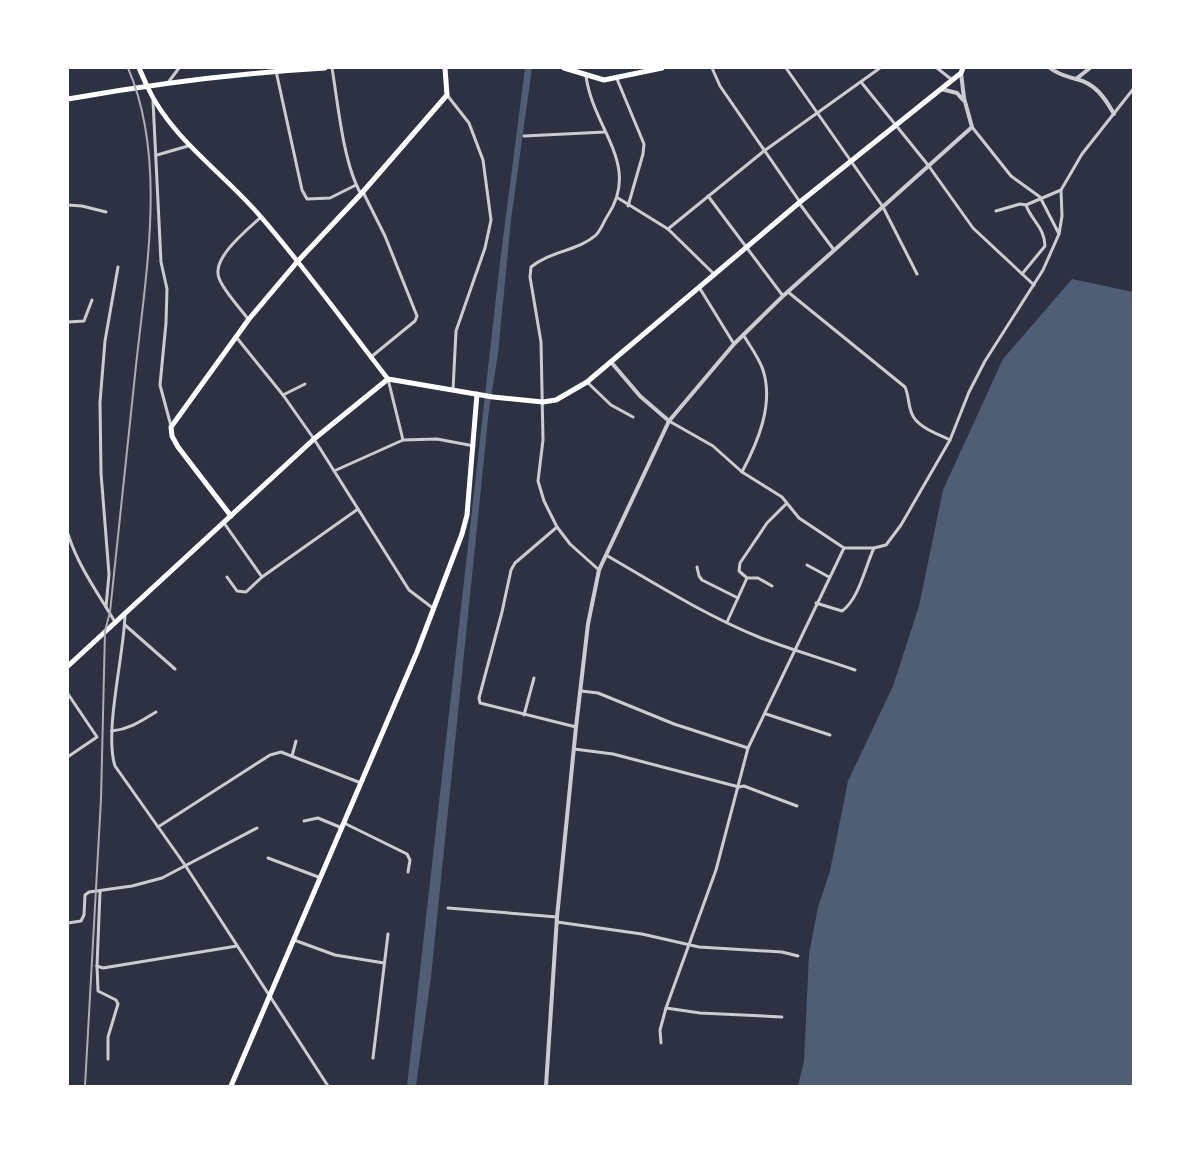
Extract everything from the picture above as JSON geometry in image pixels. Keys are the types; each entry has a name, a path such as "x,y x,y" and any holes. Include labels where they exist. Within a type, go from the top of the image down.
{"main road":[{"path":"139,68 153,101 188,146 261,216 388,379 493,397 543,402 556,400 587,382 799,202 962,70"},
{"path":"68,99 147,86 276,71 325,68"},
{"path":"231,516 178,447 172,436 171,427 179,412 237,338 249,319 297,262 362,193 446,95 445,68"},
{"path":"564,68 604,80 662,68"},
{"path":"68,666 314,439 388,379"},
{"path":"231,1086 434,609 468,515 477,394"}],"street":[{"path":"167,85 179,68"},
{"path":"332,68 348,154 356,185 385,236 417,316 415,321 371,357"},
{"path":"712,68 720,86 799,202 835,251"},
{"path":"786,68 816,114 883,207 917,274"},
{"path":"668,229 764,151 880,68"},
{"path":"937,68 951,79"},
{"path":"1050,68 1064,77 1076,78 1086,82 1101,93 1114,114"},
{"path":"1076,78 1090,68"},
{"path":"962,70 964,101 972,127 1011,176 1040,197 1059,234"},
{"path":"276,71 302,190 307,199 330,198 356,185"},
{"path":"586,76 595,110 618,159 622,182 618,198 596,234 582,243 538,261 532,267 530,277 541,342 543,440 538,481 544,501 557,527 570,544 599,570"},
{"path":"616,79 644,144 644,154 628,206"},
{"path":"861,82 928,165 973,228 1034,285"},
{"path":"939,88 957,93 964,101"},
{"path":"611,362 640,396 669,421 714,446 742,472 782,497 786,504 800,518 844,548 874,548 886,545 901,524 950,440 969,392 985,361 1034,285 1059,234 1062,216 1061,190 1082,154 1134,88"},
{"path":"446,95 469,123 484,160 492,220 485,248 456,331 452,390"},
{"path":"153,101 162,262 167,289 160,384 171,427"},
{"path":"546,1086 557,919 576,727 588,624 599,570 669,421 734,344 783,296 972,127"},
{"path":"524,136 605,132"},
{"path":"157,155 188,146"},
{"path":"996,211 1020,204 1026,205 1040,197 1061,190"},
{"path":"708,196 783,296"},
{"path":"618,198 628,206 668,229 714,274"},
{"path":"68,205 82,206 106,212"},
{"path":"1022,274 1045,246 1039,224 1031,216 1026,205"},
{"path":"249,319 218,278 218,267 222,257 261,216"},
{"path":"106,607 109,574 101,473 100,402 105,341 118,267"},
{"path":"699,287 734,344"},
{"path":"788,292 905,387 909,396 912,414 919,423 950,440"},
{"path":"68,322 84,321 92,300"},
{"path":"742,472 757,443 763,422 766,391 762,368 744,336"},
{"path":"237,338 283,395 314,439 409,590 434,609"},
{"path":"388,379 403,440"},
{"path":"587,382 619,411 633,417"},
{"path":"283,395 305,384"},
{"path":"334,471 403,440 437,439 474,446"},
{"path":"772,586 758,578 746,578 739,571 740,563 767,523 786,504"},
{"path":"227,578 237,591 241,593 246,592 262,577 358,509"},
{"path":"224,523 262,577"},
{"path":"557,527 515,563 511,570 479,698 480,703 576,727"},
{"path":"68,534 72,549 115,622"},
{"path":"661,1043 660,1030 666,1008 716,870 748,748 766,714 816,603 844,548"},
{"path":"816,603 842,611 847,608 859,585 874,548"},
{"path":"606,555 691,604 727,622 762,638 855,670"},
{"path":"807,565 829,577"},
{"path":"697,567 702,580 738,598"},
{"path":"727,622 746,578"},
{"path":"125,615 112,730 111,755 115,766 185,865 328,1086"},
{"path":"124,625 175,669"},
{"path":"524,715 534,678"},
{"path":"581,691 598,693 674,724 748,748"},
{"path":"68,694 97,737 69,756"},
{"path":"112,730 125,729 138,724 156,712"},
{"path":"766,714 830,735"},
{"path":"292,756 296,741"},
{"path":"574,749 613,754 738,787 744,786 797,806"},
{"path":"158,827 270,755 281,752 361,783"},
{"path":"304,821 318,818 343,826 408,854 410,860 408,872"},
{"path":"68,922 81,920 84,915 86,894 162,878 257,828"},
{"path":"268,858 321,878"},
{"path":"100,892 96,966 98,991 116,1000 118,1004 108,1037 108,1059"},
{"path":"448,908 557,919 642,934 699,947 782,952 798,956"},
{"path":"373,1058 388,934"},
{"path":"294,940 335,955 384,963"},
{"path":"96,966 103,968 237,946"},
{"path":"666,1008 700,1013 782,1017"}],"water":[{"path":"525,68 532,68 511,220 498,354 489,410 431,977 416,1086 407,1086 500,262"},
{"path":"1072,279 1133,292 1133,1086 798,1086 804,1061 809,954 818,907 830,871 848,781 893,686 919,606 943,490 1003,359"}],"railway":[{"path":"85,1086 101,799 105,631 110,612 144,299 150,219 147,141 140,104 128,68"}]}
